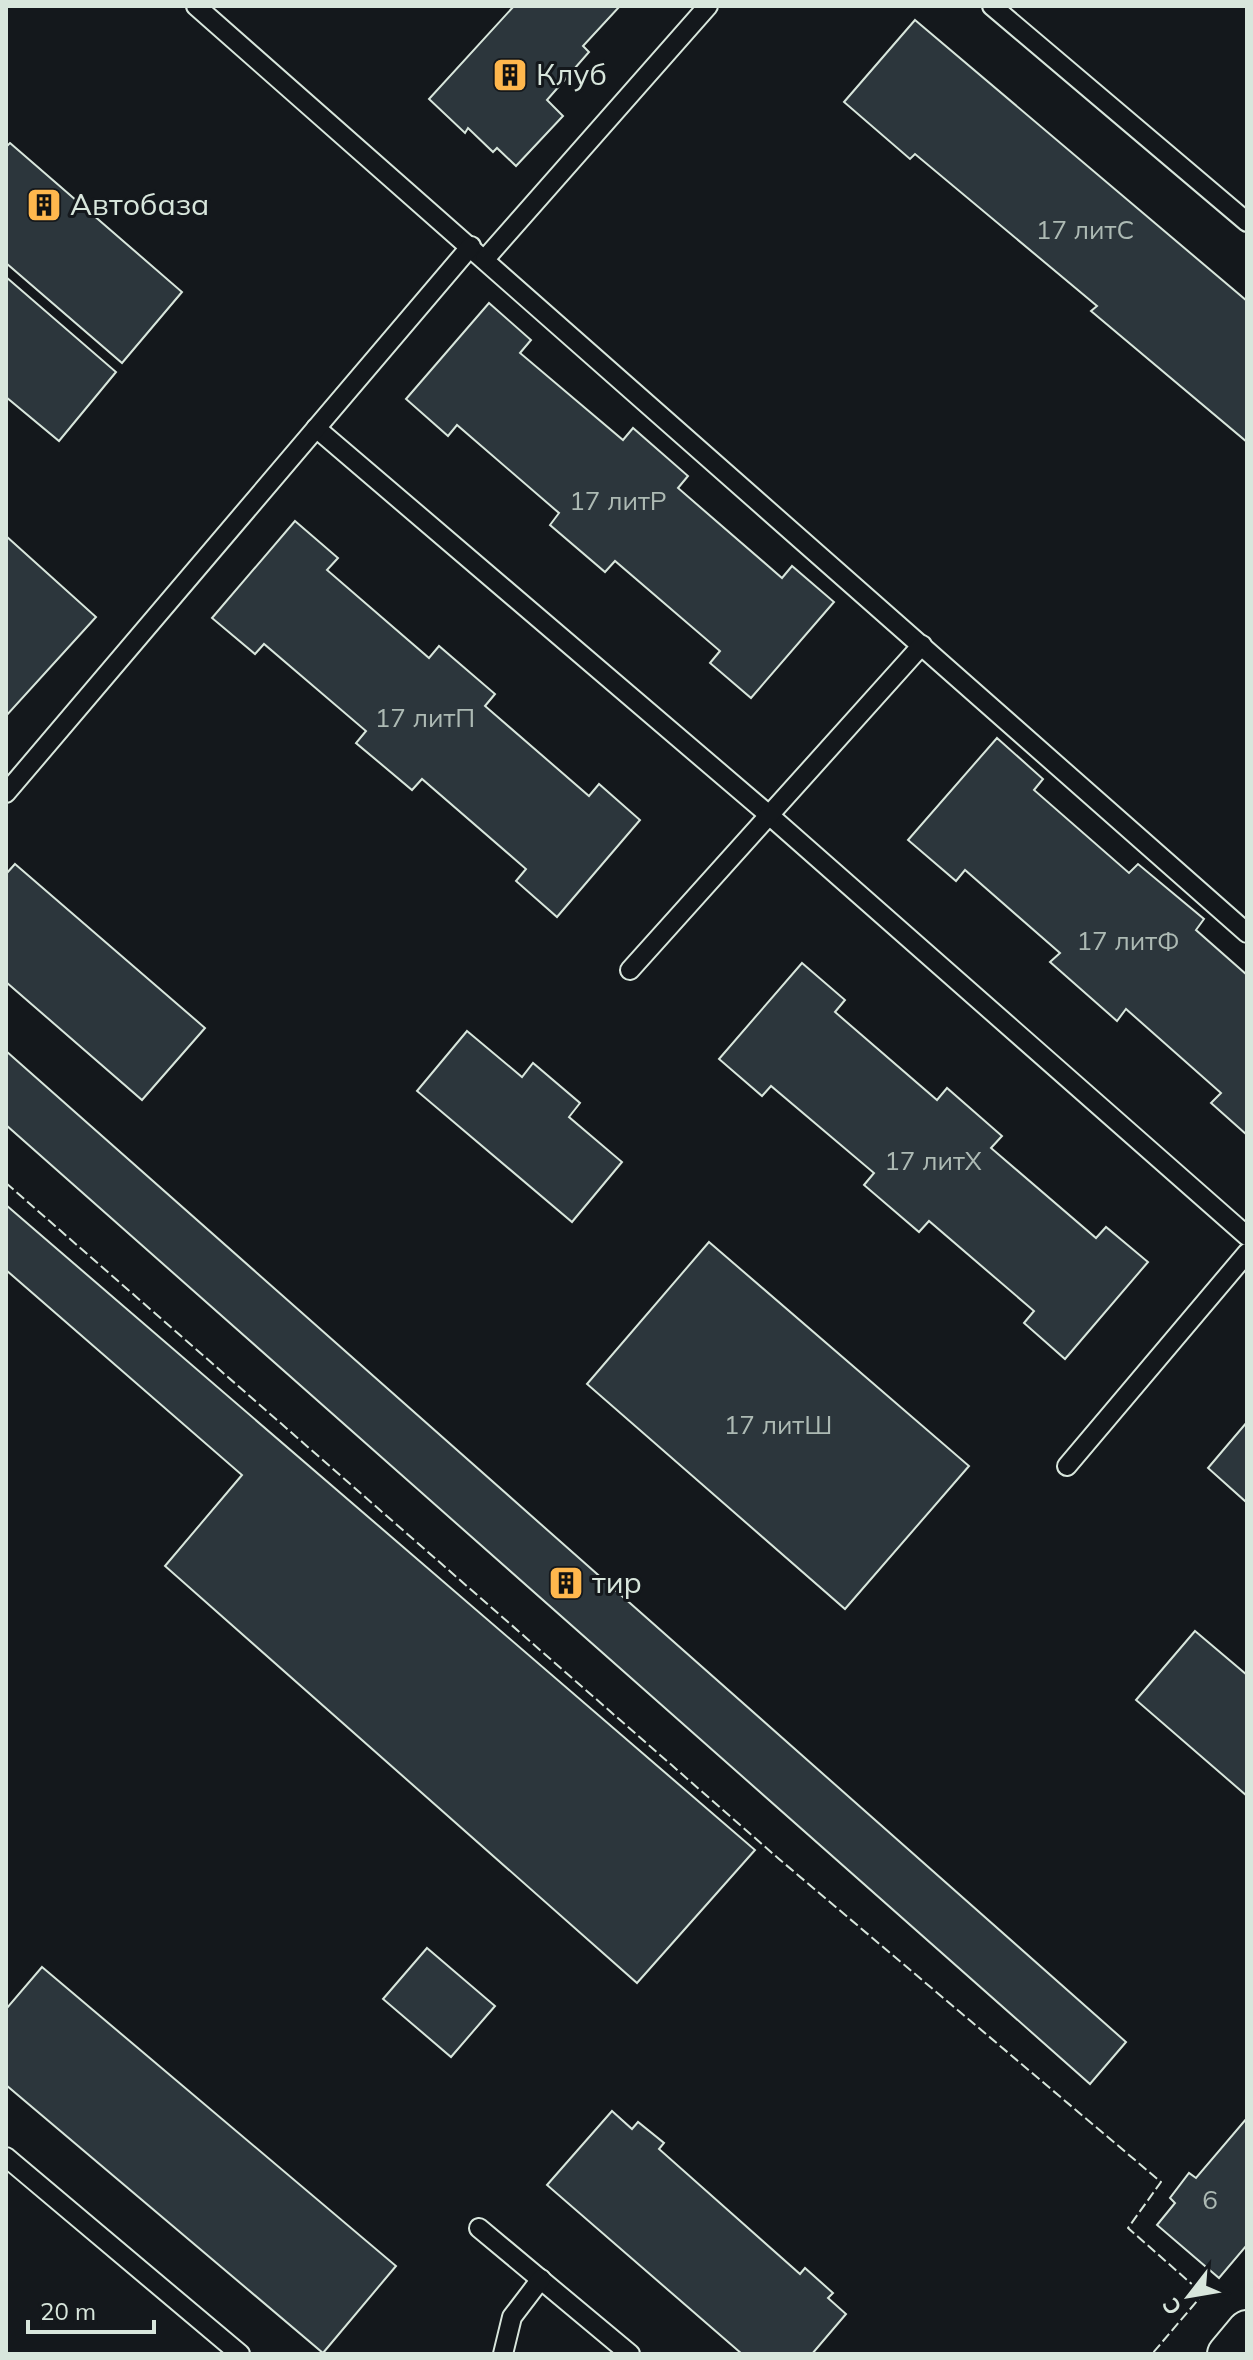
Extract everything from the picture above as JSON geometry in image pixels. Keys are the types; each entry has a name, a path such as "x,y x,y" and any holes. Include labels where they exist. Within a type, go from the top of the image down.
{"street":[{"path":"1227,2354 1247,2330"}],"lane":[{"path":"196,6 1247,933"},
{"path":"6,793 316,428 708,6"},
{"path":"992,6 1247,222"},
{"path":"316,428 769,815 1247,1236"},
{"path":"630,970 922,645"},
{"path":"1067,1466 1247,1253"},
{"path":"6,2157 240,2354"},
{"path":"479,2228 630,2354"},
{"path":"503,2354 512,2317 541,2279"}],"building":[{"name":"Клуб","path":"514,6 620,6 583,46 589,52 547,100 563,116 516,166 497,148 493,152 468,128 465,133 429,99"},
{"path":"915,20 1247,301 1247,442 1091,311 1097,306 915,154 910,159 844,102"},
{"name":"Автобаза","path":"10,143 182,292 122,363 6,263 6,147"},
{"path":"6,277 116,372 59,441 6,397"},
{"path":"489,303 531,340 520,353 623,440 633,428 688,476 678,488 782,578 792,566 834,602 751,698 710,663 720,651 615,561 605,572 550,525 559,513 457,425 448,436 406,399"},
{"path":"295,521 338,558 327,570 429,658 439,646 495,694 485,706 589,796 599,784 640,820 557,917 516,881 526,869 422,779 412,790 356,743 366,731 264,644 255,654 212,618"},
{"path":"6,536 96,617 6,716"},
{"path":"997,738 1043,779 1034,790 1129,873 1138,864 1204,919 1196,930 1247,975 1247,1135 1211,1103 1221,1093 1126,1009 1117,1021 1050,962 1060,953 965,870 956,881 908,840"},
{"path":"15,864 205,1028 142,1100 6,982 6,874"},
{"path":"802,963 845,1000 835,1012 937,1100 947,1088 1002,1136 991,1148 1096,1238 1106,1227 1148,1262 1065,1359 1024,1323 1034,1311 929,1221 919,1232 864,1185 874,1173 771,1086 762,1096 719,1059"},
{"path":"467,1031 522,1077 533,1063 580,1103 569,1117 622,1162 572,1222 417,1091"},
{"name":"тир","path":"6,1051 1126,2042 1090,2084 6,1125"},
{"path":"6,1205 755,1850 637,1983 165,1566 242,1475 6,1270"},
{"path":"709,1242 969,1466 845,1609 587,1384"},
{"path":"1247,1422 1247,1499 1245,1501 1208,1468"},
{"path":"1195,1631 1247,1675 1247,1796 1136,1700"},
{"path":"427,1948 495,2006 451,2057 383,1999"},
{"path":"42,1967 396,2266 323,2353 6,2085 6,2009"},
{"path":"612,2111 632,2129 638,2122 664,2143 659,2149 800,2274 805,2268 833,2293 828,2298 846,2314 812,2354 742,2354 547,2185"},
{"path":"1247,2118 1247,2245 1219,2278 1157,2225 1175,2203 1170,2198 1189,2173 1196,2178"}],"fence":[{"path":"6,1183 779,1859 1161,2182 1128,2228 1203,2294 1152,2354"}],"place":[{"name":"Клуб","path":"510,75"},
{"name":"Автобаза","path":"44,205"},
{"name":"тир","path":"566,1583"}]}
